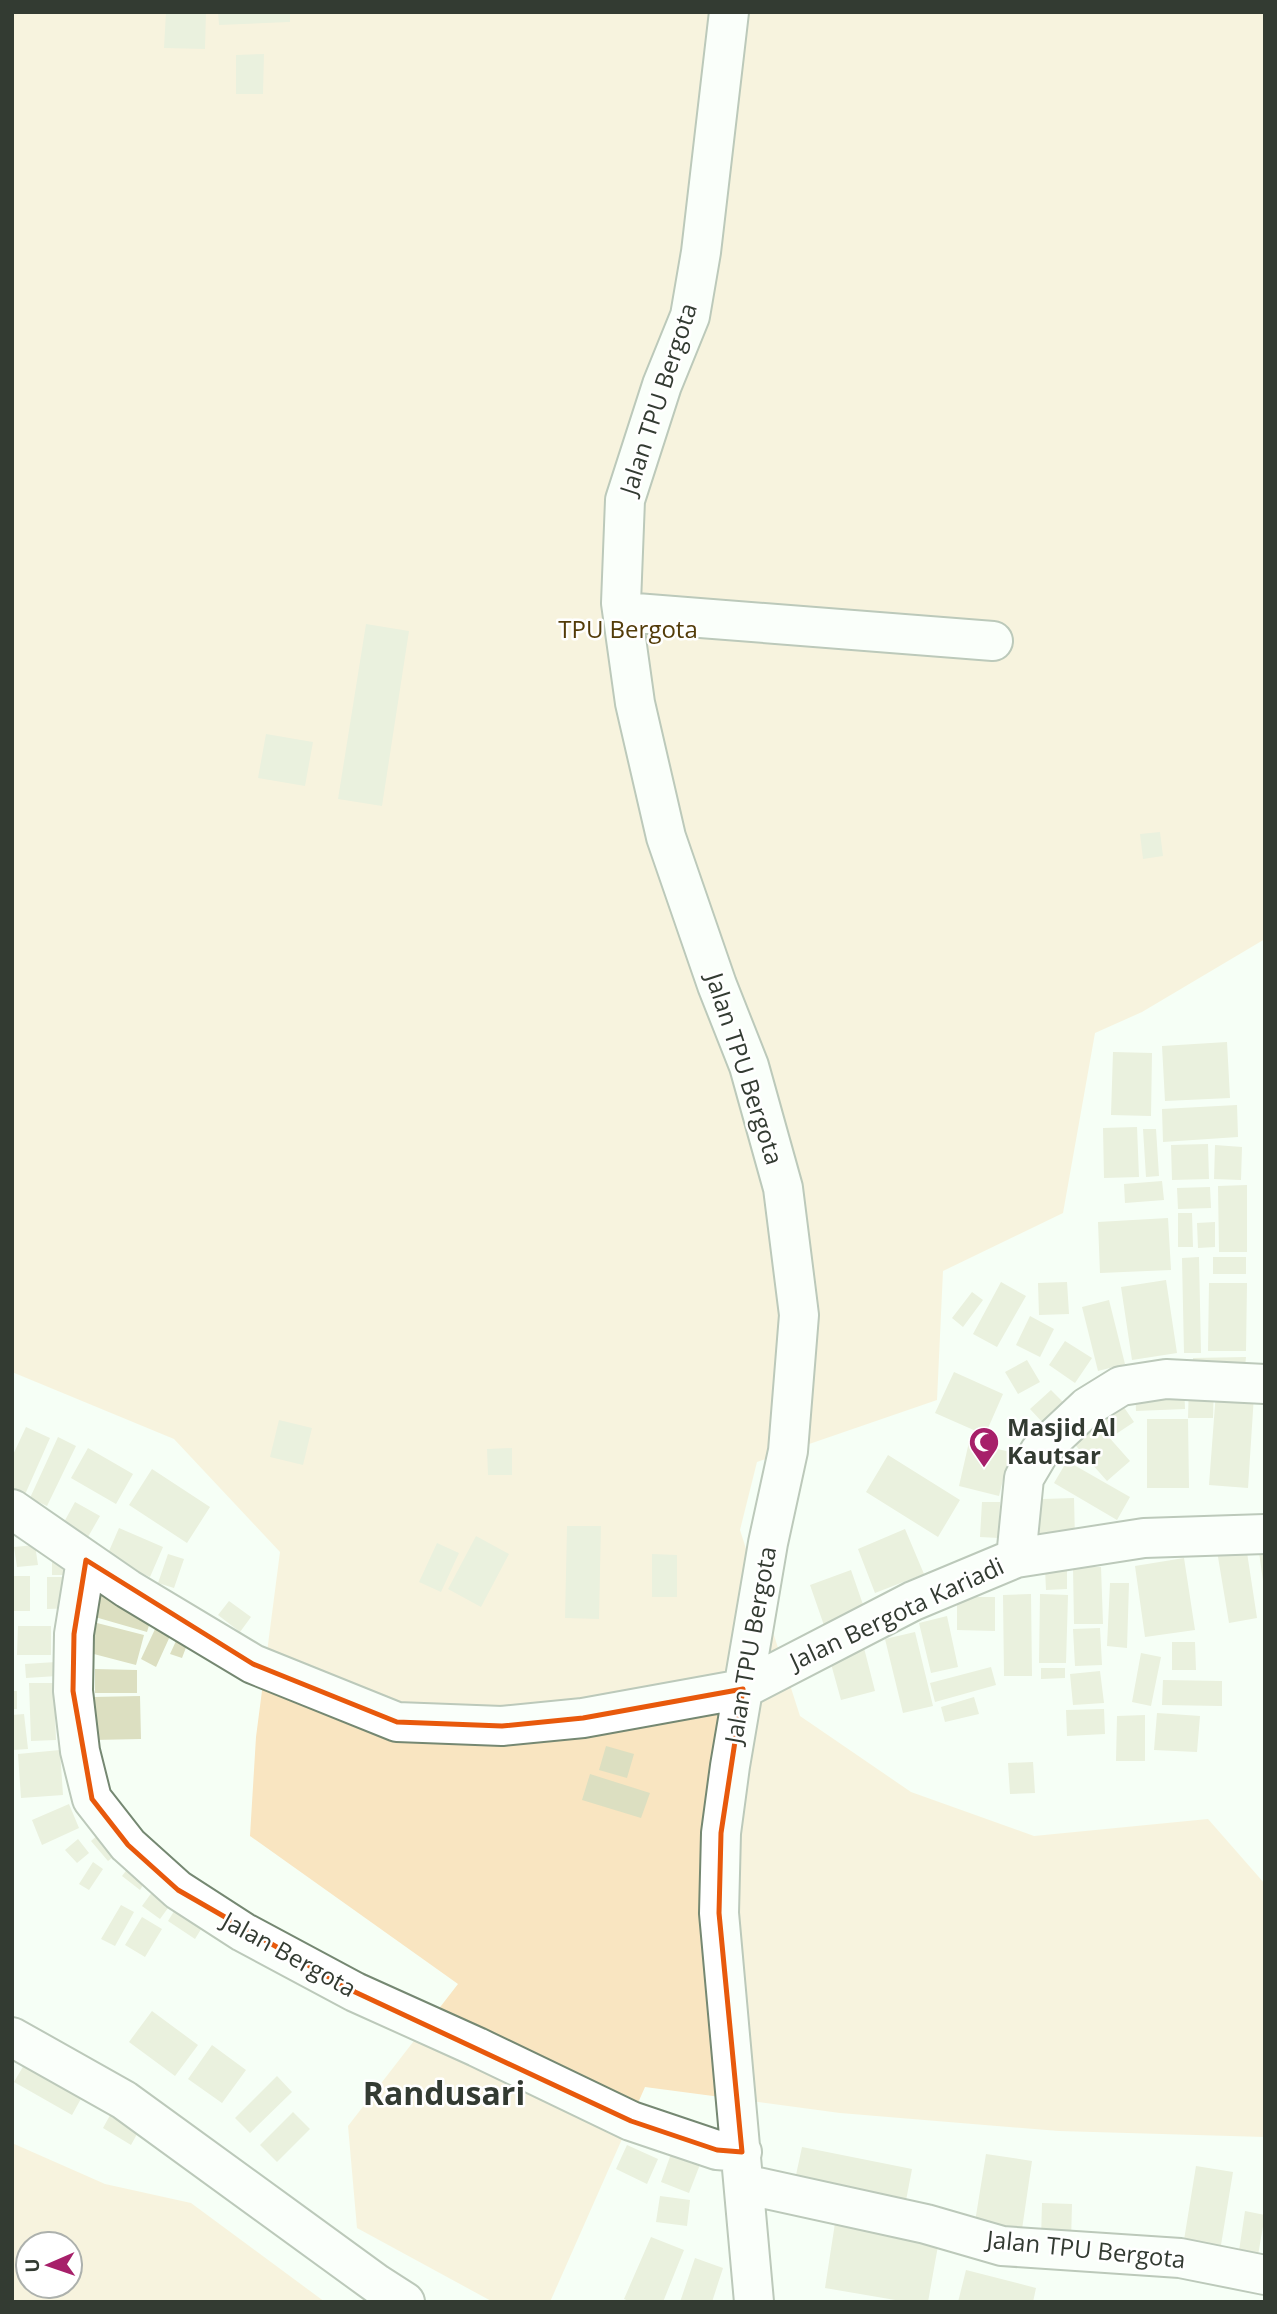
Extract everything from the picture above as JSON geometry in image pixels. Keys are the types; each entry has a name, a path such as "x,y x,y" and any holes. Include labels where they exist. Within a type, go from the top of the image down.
{"street":[{"name":"Jalan TPU Bergota","path":"729,12 701,252 690,316 662,385 625,500 621,603 635,703 666,837 717,985 749,1066 783,1188 799,1315 788,1451 768,1543 721,1833 719,1913 754,2302"},
{"path":"623,612 993,641"},
{"path":"1016,1558 1024,1478 1041,1451 1087,1407 1121,1386 1166,1379 1265,1384"},
{"path":"12,1508 128,1589 253,1664 397,1722 502,1726 569,1720 743,1689"},
{"name":"Jalan Bergota Kariadi","path":"743,1689 913,1601 1016,1558 1144,1538 1265,1534"},
{"name":"Jalan Bergota","path":"86,1560 74,1634 73,1692 80,1751 92,1799 128,1845 178,1890 243,1932 355,1992 477,2046 631,2121 717,2150 743,2168"},
{"path":"12,2037 124,2100 382,2296"},
{"name":"Jalan TPU Bergota","path":"743,2168 1002,2246 1180,2258 1265,2275"}],"highlighted area":[{"path":"86,1560 253,1664 397,1722 502,1726 583,1718 743,1689 721,1833 719,1913 742,2152 717,2150 631,2121 355,1992 178,1890 128,1845 92,1799 73,1691 74,1634"}],"green space":[{"name":"TPU Bergota","path":"12,12 1265,12 1265,939 1142,1012 1095,1033 1063,1213 943,1271 937,1400 757,1462 740,1530 800,1716 911,1792 1034,1836 1208,1819 1265,1884 1265,2137 1059,2131 840,2113 645,2087 550,2302 493,2302 357,2228 348,2126 458,1984 250,1836 256,1737 280,1552 174,1439 12,1372"},
{"path":"12,2143 105,2184 191,2203 325,2302 12,2302"}],"building":[{"path":"166,12 206,12 205,49 164,48"},
{"path":"218,12 290,12 290,22 219,25"},
{"path":"264,54 263,94 236,94 236,55"},
{"path":"366,624 409,631 382,806 338,799"},
{"path":"266,734 313,742 305,786 258,778"},
{"path":"1160,832 1163,856 1143,859 1140,834"},
{"path":"1227,1042 1230,1098 1165,1101 1162,1046"},
{"path":"1113,1052 1152,1053 1151,1116 1111,1115"},
{"path":"1237,1105 1238,1137 1163,1142 1162,1109"},
{"path":"1137,1127 1139,1177 1104,1178 1103,1128"},
{"path":"1143,1129 1156,1129 1159,1176 1146,1177"},
{"path":"1208,1144 1209,1179 1172,1180 1171,1145"},
{"path":"1215,1145 1242,1147 1241,1180 1214,1179"},
{"path":"1162,1181 1164,1200 1125,1203 1124,1184"},
{"path":"1247,1185 1247,1252 1219,1252 1218,1186"},
{"path":"1210,1187 1211,1208 1178,1209 1177,1188"},
{"path":"1178,1213 1192,1213 1193,1247 1178,1247"},
{"path":"1168,1218 1171,1270 1100,1273 1098,1222"},
{"path":"1215,1222 1215,1247 1198,1248 1197,1223"},
{"path":"1199,1257 1201,1353 1184,1353 1182,1258"},
{"path":"1213,1257 1246,1257 1246,1274 1213,1274"},
{"path":"1166,1280 1177,1353 1132,1360 1121,1287"},
{"path":"1001,1282 1026,1296 997,1347 973,1334"},
{"path":"1067,1282 1069,1314 1039,1315 1038,1283"},
{"path":"1209,1283 1247,1283 1246,1351 1208,1351"},
{"path":"972,1292 983,1300 963,1327 952,1318"},
{"path":"1109,1300 1125,1364 1098,1371 1082,1307"},
{"path":"1030,1316 1054,1329 1040,1357 1016,1345"},
{"path":"1065,1341 1092,1358 1075,1383 1049,1365"},
{"path":"1246,1357 1245,1367 1193,1367 1193,1358"},
{"path":"1027,1360 1040,1382 1018,1394 1005,1372"},
{"path":"954,1372 1003,1394 985,1435 935,1413"},
{"path":"1189,1382 1214,1383 1213,1418 1188,1418"},
{"path":"1184,1384 1185,1409 1136,1411 1135,1386"},
{"path":"1051,1390 1065,1404 1044,1424 1030,1409"},
{"path":"1216,1392 1254,1395 1248,1488 1209,1485"},
{"path":"1117,1397 1134,1422 1113,1436 1097,1410"},
{"path":"1091,1417 1130,1461 1107,1481 1069,1438"},
{"path":"1147,1419 1188,1419 1189,1488 1147,1488"},
{"path":"279,1420 312,1428 303,1465 270,1457"},
{"path":"26,1427 50,1438 19,1508 12,1505 12,1457"},
{"path":"58,1437 76,1446 47,1506 30,1498"},
{"name":"Masjid Al Kautsar","path":"969,1442 1010,1452 999,1496 959,1486"},
{"path":"88,1448 133,1474 116,1504 71,1478"},
{"path":"512,1448 512,1475 488,1475 487,1449"},
{"path":"888,1455 960,1500 938,1537 866,1492"},
{"path":"1067,1461 1130,1497 1117,1520 1054,1483"},
{"path":"152,1469 210,1507 187,1543 129,1505"},
{"path":"1043,1472 1043,1499 1074,1498 1075,1540 1033,1551"},
{"path":"75,1502 100,1516 88,1537 63,1524"},
{"path":"982,1502 1000,1502 999,1538 980,1537"},
{"path":"567,1526 601,1526 599,1619 565,1618"},
{"path":"119,1528 163,1547 150,1577 106,1558"},
{"path":"905,1529 924,1574 875,1593 858,1549"},
{"path":"476,1536 509,1554 481,1607 448,1589"},
{"path":"437,1543 459,1553 441,1592 419,1582"},
{"path":"35,1545 38,1565 17,1567 14,1547"},
{"path":"1246,1546 1257,1618 1229,1623 1217,1551"},
{"path":"1265,1551 1265,1581 1263,1581 1259,1552"},
{"path":"168,1554 184,1559 174,1588 158,1583"},
{"path":"652,1554 677,1555 677,1597 652,1597"},
{"path":"1184,1558 1195,1630 1145,1637 1135,1566"},
{"path":"52,1562 82,1562 81,1575 52,1575"},
{"path":"1067,1567 1067,1589 1046,1590 1045,1568"},
{"path":"1073,1567 1101,1567 1103,1624 1074,1624"},
{"path":"851,1570 868,1619 827,1634 810,1585"},
{"path":"12,1576 30,1576 30,1611 12,1611"},
{"path":"47,1577 79,1577 76,1608 47,1609"},
{"path":"1110,1583 1129,1583 1127,1648 1107,1646"},
{"path":"102,1593 154,1609 147,1632 95,1617"},
{"path":"1031,1594 1032,1676 1004,1676 1003,1595"},
{"path":"1040,1594 1068,1595 1066,1663 1039,1663"},
{"path":"957,1597 995,1597 995,1631 957,1630"},
{"path":"229,1601 251,1617 240,1632 218,1615"},
{"path":"947,1616 958,1667 931,1673 919,1623"},
{"path":"97,1623 144,1635 136,1665 90,1653"},
{"path":"18,1626 51,1626 51,1655 17,1655"},
{"path":"156,1627 171,1634 156,1667 141,1659"},
{"path":"1100,1628 1102,1665 1075,1666 1073,1629"},
{"path":"915,1632 933,1706 903,1713 885,1639"},
{"path":"176,1641 187,1645 182,1658 170,1654"},
{"path":"1172,1642 1195,1642 1196,1670 1172,1670"},
{"path":"863,1644 875,1691 841,1700 828,1653"},
{"path":"1141,1653 1161,1657 1151,1706 1132,1702"},
{"path":"56,1662 57,1676 26,1678 25,1664"},
{"path":"991,1667 996,1685 935,1702 930,1683"},
{"path":"1041,1668 1065,1668 1065,1678 1041,1679"},
{"path":"95,1669 137,1670 137,1693 95,1693"},
{"path":"1100,1671 1104,1703 1073,1705 1070,1674"},
{"path":"1163,1680 1222,1681 1222,1706 1162,1705"},
{"path":"29,1683 54,1683 56,1740 31,1741"},
{"path":"12,1691 17,1691 17,1709 12,1709"},
{"path":"140,1696 141,1739 94,1740 93,1697"},
{"path":"974,1697 979,1714 945,1722 941,1707"},
{"path":"1104,1709 1105,1734 1067,1736 1066,1710"},
{"path":"1157,1713 1200,1716 1197,1752 1154,1750"},
{"path":"24,1714 28,1749 12,1750 12,1715"},
{"path":"1145,1715 1145,1761 1116,1761 1117,1716"},
{"path":"606,1746 634,1754 627,1778 599,1770"},
{"path":"60,1750 63,1795 21,1798 18,1754"},
{"path":"1033,1762 1035,1793 1010,1794 1008,1763"},
{"path":"590,1774 650,1793 641,1818 582,1800"},
{"path":"69,1804 79,1828 42,1845 32,1820"},
{"path":"105,1829 122,1850 108,1861 91,1841"},
{"path":"78,1839 89,1853 77,1863 65,1850"},
{"path":"93,1862 103,1869 89,1890 79,1884"},
{"path":"132,1863 149,1875 140,1890 122,1876"},
{"path":"155,1888 173,1901 160,1919 142,1906"},
{"path":"179,1903 206,1921 195,1939 168,1921"},
{"path":"121,1905 134,1912 115,1946 101,1939"},
{"path":"142,1917 162,1929 145,1957 125,1945"},
{"path":"152,2011 198,2045 175,2076 129,2042"},
{"path":"212,2045 246,2070 222,2103 188,2079"},
{"path":"31,2053 88,2086 72,2115 14,2082"},
{"path":"277,2076 292,2092 250,2133 235,2118"},
{"path":"114,2108 142,2125 131,2145 103,2128"},
{"path":"293,2112 310,2129 277,2162 260,2145"},
{"path":"627,2145 658,2159 647,2184 616,2169"},
{"path":"802,2147 912,2169 904,2211 793,2189"},
{"path":"672,2151 701,2162 689,2193 661,2182"},
{"path":"986,2154 1032,2161 1021,2236 974,2228"},
{"path":"1196,2166 1233,2172 1221,2245 1184,2240"},
{"path":"660,2196 690,2200 687,2226 656,2222"},
{"path":"1042,2203 1072,2204 1071,2241 1041,2240"},
{"path":"1245,2211 1265,2215 1258,2255 1239,2251"},
{"path":"835,2223 939,2240 928,2302 907,2302 825,2288"},
{"path":"651,2237 684,2250 663,2302 631,2302 624,2299"},
{"path":"695,2258 723,2268 712,2302 680,2302"},
{"path":"966,2270 1036,2288 1033,2302 958,2302"}],"place":[{"name":"Masjid Al Kautsar","path":"984,1469"}],"district":[{"name":"Randusari","path":"444,2094"}]}
